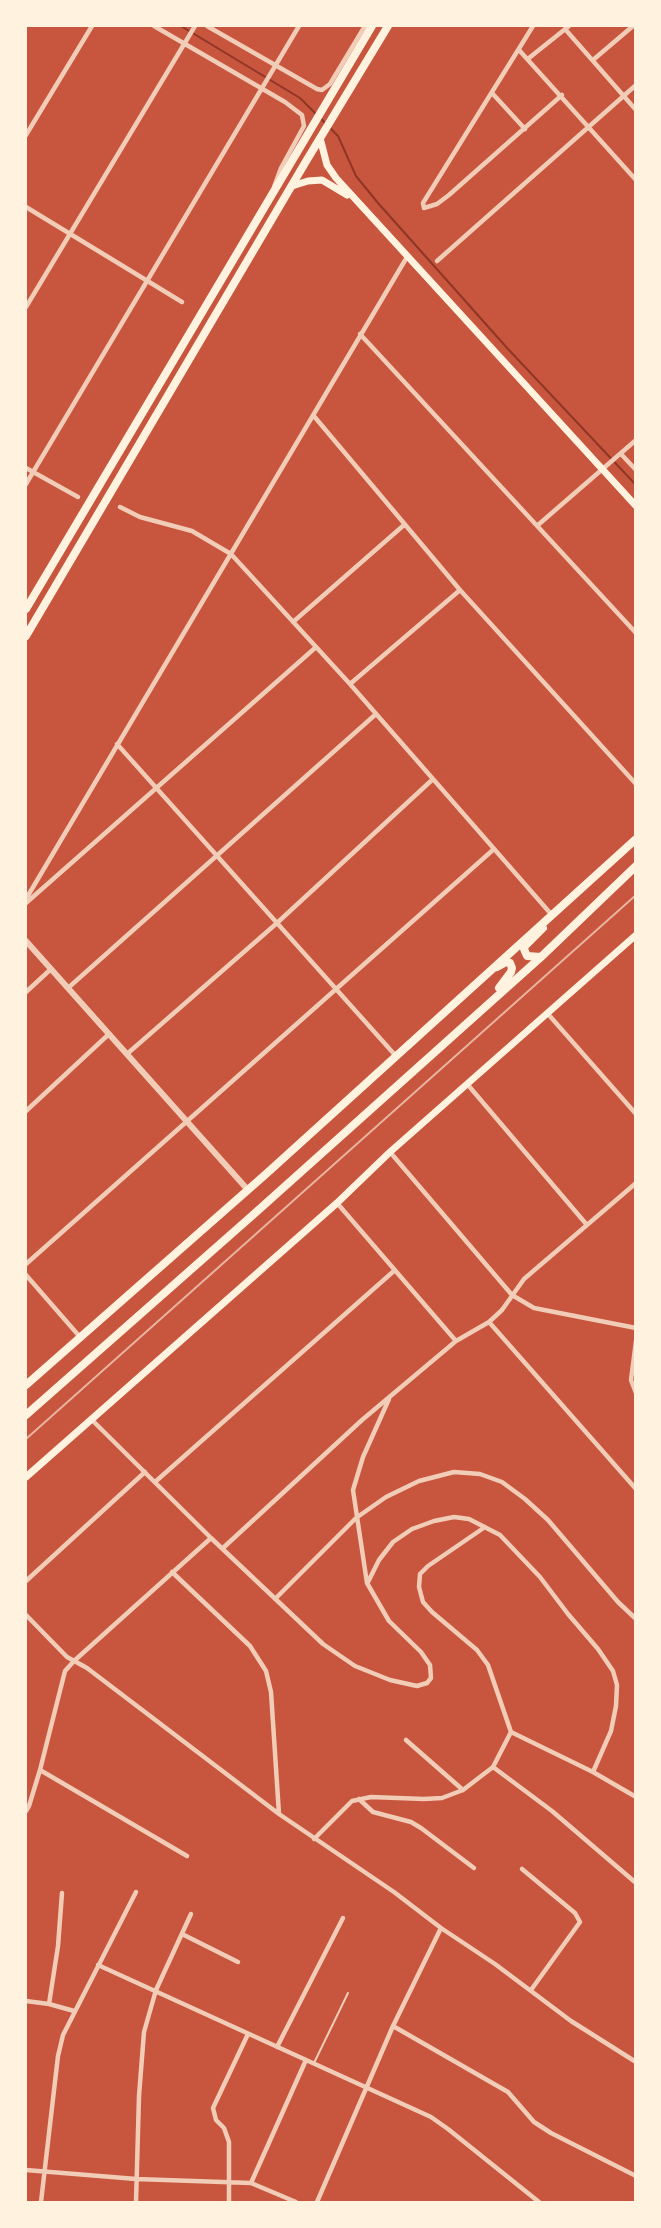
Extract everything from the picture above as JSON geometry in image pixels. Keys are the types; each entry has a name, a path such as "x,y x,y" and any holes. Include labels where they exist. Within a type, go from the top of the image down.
{"main road":[{"path":"26,609 372,26"},
{"path":"26,636 388,26"},
{"path":"321,137 329,168 357,201 604,468 636,506"},
{"path":"292,186 312,180 322,180 357,201"},
{"path":"26,1385 248,1190 551,914 636,840"},
{"path":"26,1415 541,957 636,866"},
{"path":"541,957 527,956 525,946 550,921 551,914"},
{"path":"26,1477 636,935"},
{"path":"474,1015 508,977 512,964 503,963 481,978"}],"street":[{"path":"26,135 92,26"},
{"path":"154,26 263,87 298,110 305,121 304,126 281,168 272,195"},
{"path":"26,308 195,26"},
{"path":"207,26 317,90 327,87 365,26"},
{"path":"26,483 299,26"},
{"path":"533,26 423,203 424,208 437,204 449,195 562,96"},
{"path":"593,60 633,26"},
{"path":"529,58 567,27 636,110"},
{"path":"519,50 529,58 636,180"},
{"path":"437,261 636,85"},
{"path":"492,93 525,129"},
{"path":"26,207 182,302"},
{"path":"26,901 407,256"},
{"path":"360,334 636,633"},
{"path":"313,415 460,590 636,784"},
{"path":"538,525 636,440"},
{"path":"620,455 636,470"},
{"path":"26,468 78,497"},
{"path":"120,507 140,517 192,531 231,554 350,684 551,914"},
{"path":"293,622 404,525"},
{"path":"350,684 460,590"},
{"path":"26,901 315,648"},
{"path":"68,988 376,714"},
{"path":"117,744 395,1055"},
{"path":"127,1054 277,923 433,779"},
{"path":"26,1264 494,849"},
{"path":"26,941 248,1190"},
{"path":"26,992 51,969"},
{"path":"548,1014 636,1114"},
{"path":"26,1111 109,1034"},
{"path":"468,1085 586,1225"},
{"path":"390,1152 512,1294 534,1308 636,1328"},
{"path":"223,1548 362,1420 456,1341 489,1322 502,1310 524,1279 636,1183"},
{"path":"337,1203 456,1341"},
{"path":"155,1482 396,1270"},
{"path":"26,1275 80,1337"},
{"path":"489,1322 636,1489"},
{"path":"636,1341 633,1380 636,1393"},
{"path":"91,1419 211,1538 323,1644 356,1666 405,1684 417,1686 427,1683 431,1678 430,1665 421,1652 389,1621 367,1584 353,1490 389,1399"},
{"path":"26,1581 145,1472"},
{"path":"275,1599 356,1518 386,1497 419,1481 454,1472 480,1474 502,1482 525,1499 548,1520 618,1602 636,1619"},
{"path":"367,1584 379,1560 393,1542 412,1529 454,1517 469,1519 500,1535 540,1577 613,1671 617,1685 616,1706 611,1731 593,1772"},
{"path":"485,1527 420,1574 419,1587 423,1602 477,1650 488,1665 511,1732 593,1772 636,1797"},
{"path":"26,1811 40,1770 63,1676 74,1661 211,1538"},
{"path":"172,1572 250,1646 266,1671 271,1692 279,1814"},
{"path":"26,1616 62,1653 87,1668 279,1814 394,1892 571,2021 636,2062"},
{"path":"314,1839 344,1808 359,1798 423,1800 442,1798 463,1790 493,1767 511,1732"},
{"path":"406,1740 463,1790"},
{"path":"493,1767 552,1811 636,1883"},
{"path":"40,1770 187,1856"},
{"path":"359,1798 373,1812 411,1822 421,1828 474,1868"},
{"path":"522,1869 575,1913 580,1922 531,1990"},
{"path":"41,2202 58,2056 63,2035 136,1892"},
{"path":"49,2004 58,1946 62,1893"},
{"path":"136,2202 144,2032 156,1990 191,1914"},
{"path":"277,2047 343,1918"},
{"path":"318,2202 393,2025 441,1928"},
{"path":"182,1934 238,1962"},
{"path":"98,1965 431,2117 539,2202"},
{"path":"26,2001 74,2011"},
{"path":"393,2025 508,2092 534,2122 551,2133 636,2176"},
{"path":"229,2202 227,2134 216,2120 213,2108 248,2034"},
{"path":"251,2183 306,2060"},
{"path":"26,2170 136,2179 251,2183 296,2202"}],"lane":[{"path":"314,2063 348,1993"}],"waterway":[{"path":"181,26 300,98 316,114"},
{"path":"320,118 338,136 356,176 378,203 508,349 636,485"}],"railway":[{"path":"26,1439 636,895"}]}
